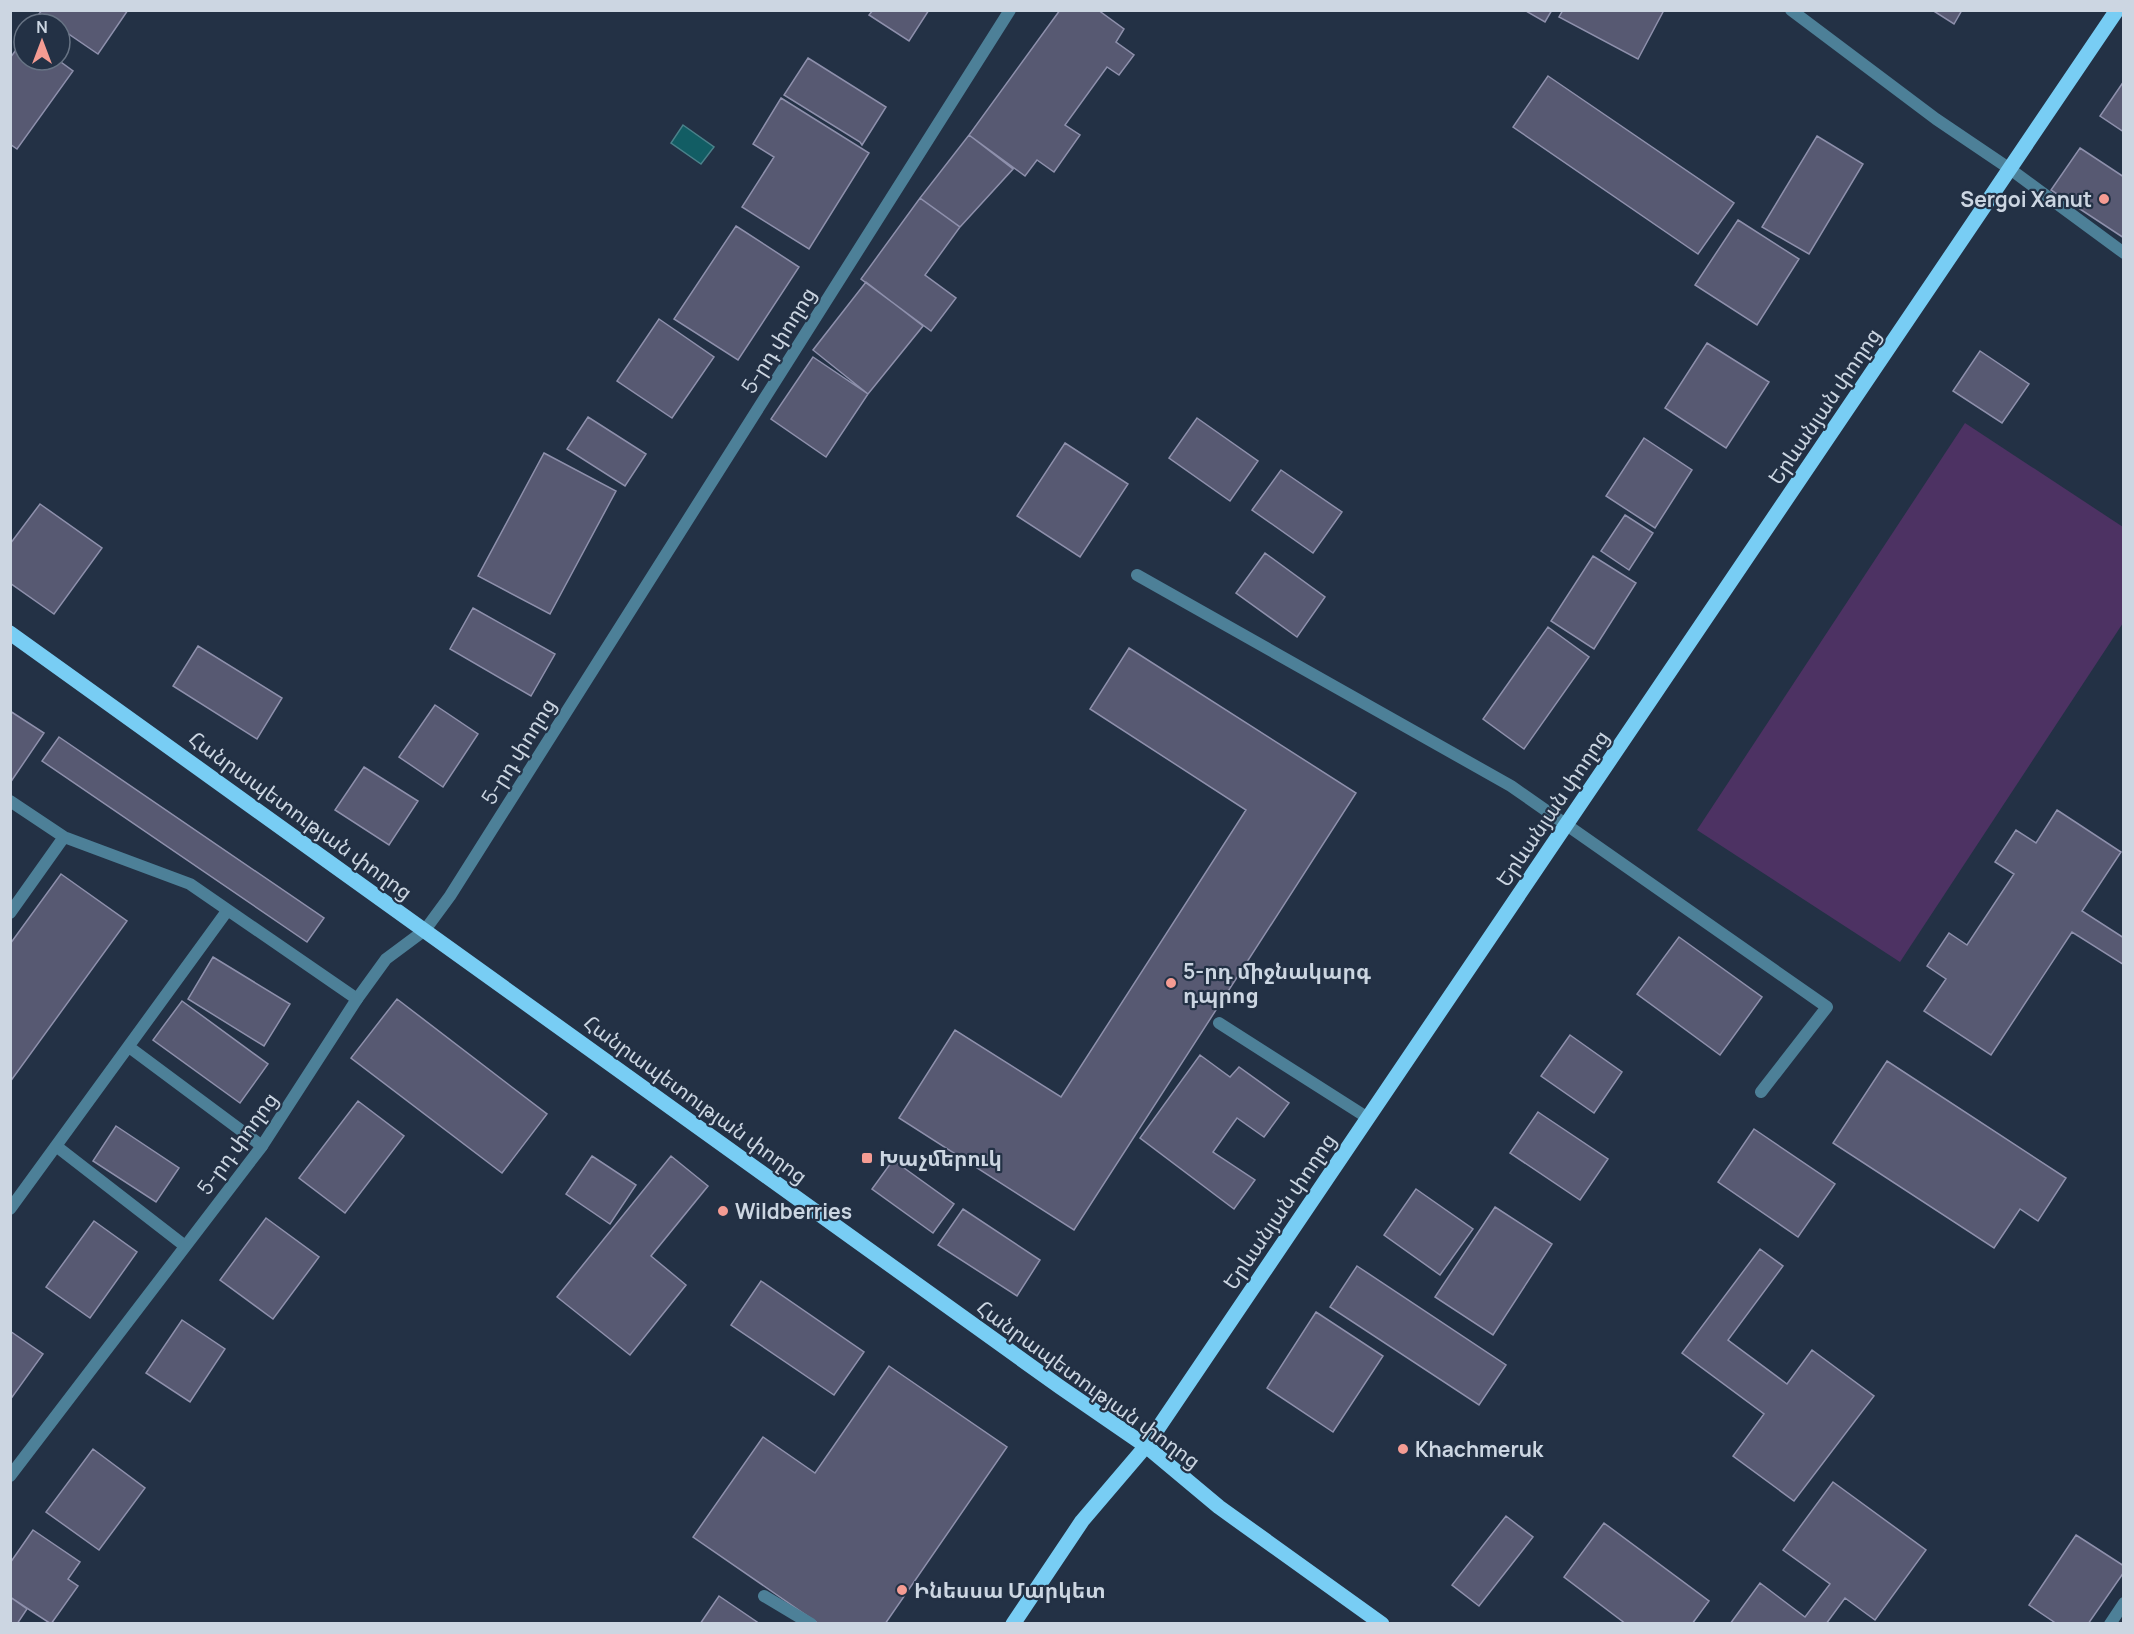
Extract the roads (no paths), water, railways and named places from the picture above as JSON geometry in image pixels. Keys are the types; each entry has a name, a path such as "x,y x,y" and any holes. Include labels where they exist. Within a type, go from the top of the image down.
{"main road":[{"name":"Երևանյան փողոց","path":"1013,1623 1082,1521 1146,1446 2117,10"},
{"name":"Հանրապետության փողոց","path":"10,633 1060,1387 1146,1446 1219,1507 1382,1623"}],"street":[{"name":"5-րդ փողոց","path":"10,1476 262,1146 386,958 425,930 450,896 1010,10"},
{"path":"1791,10 1936,119 2010,169 2124,253"},
{"path":"1137,575 1511,786 1827,1007 1761,1092"},
{"path":"10,801 64,837 190,884 357,999"},
{"path":"10,913 64,837"},
{"path":"10,1209 227,911"},
{"path":"1219,1023 1368,1118"},
{"path":"129,1047 262,1146"},
{"path":"56,1146 185,1246"},
{"path":"764,1596 812,1623"},
{"path":"2110,1623 2124,1603"}],"place":[{"name":"Sergoi Xanut","path":"2104,199"},
{"name":"5-րդ միջնակարգ դպրոց","path":"1171,983"},
{"name":"Խաչմերուկ","path":"867,1158"},
{"name":"Wildberries","path":"723,1211"},
{"name":"Khachmeruk","path":"1403,1449"},
{"name":"Ինեսսա Մարկետ","path":"902,1590"}]}
